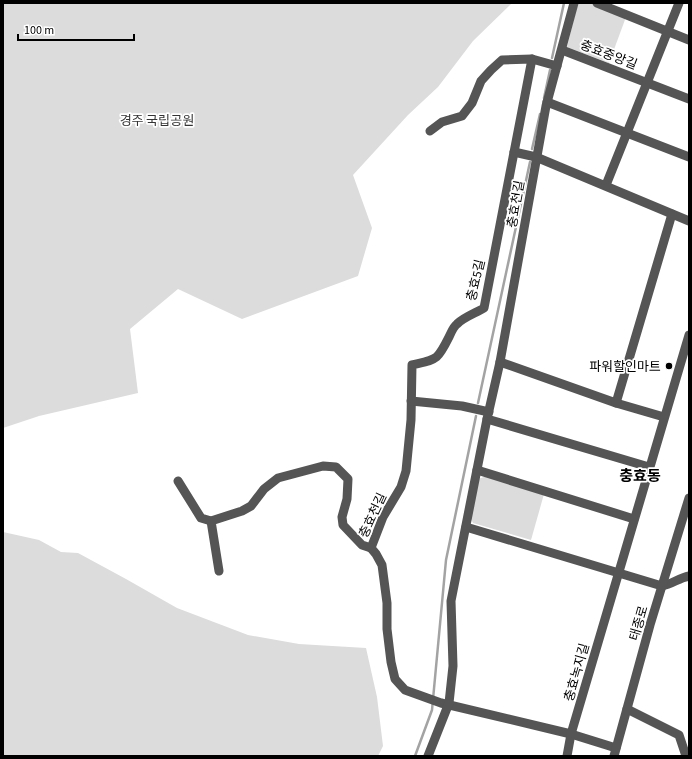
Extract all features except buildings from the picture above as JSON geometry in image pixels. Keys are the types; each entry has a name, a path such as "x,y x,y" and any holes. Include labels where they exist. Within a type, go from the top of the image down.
{"street":[{"name":"충효천길","path":"428,756 449,704 453,666 451,601 500,362 547,102 574,3"},
{"path":"597,3 689,40"},
{"name":"충효중앙길","path":"606,185 679,3"},
{"name":"충효중앙길","path":"562,50 647,82"},
{"path":"430,131 442,122 462,116 472,103 481,81 502,60 532,59 557,66"},
{"name":"충효5길","path":"411,402 412,365 431,361 436,358 441,354 453,329 458,323 484,308 532,59"},
{"path":"647,82 689,99"},
{"path":"547,102 689,157"},
{"path":"514,152 536,157 689,221"},
{"path":"616,403 672,214"},
{"name":"충효녹지길","path":"567,756 571,734 689,335"},
{"path":"500,362 616,403 664,417"},
{"name":"충효천길","path":"411,402 406,470 400,487 383,517 371,548 382,565 387,603 391,662 395,679 405,690 449,704"},
{"path":"411,402 462,406 649,467"},
{"path":"178,481 201,518 211,521 242,511 251,506 264,489 278,478 323,466 336,468 348,479 347,499 342,517 342,525 362,545 371,548"},
{"path":"477,470 634,519"},
{"name":"태종로","path":"615,752 662,586 689,498"},
{"path":"211,521 219,571"},
{"path":"466,527 662,586 669,585 681,577 689,576"},
{"path":"449,704 571,734 615,752"},
{"path":"627,709 679,735 686,756"}],"green space":[{"name":"경주 국립공원","path":"3,3 512,3 473,41 438,87 408,115 353,175 372,228 358,276 242,319 178,289 130,329 138,393 39,416 3,428"},
{"path":"578,3 592,3 626,17 609,63 567,47"},
{"path":"487,476 544,494 531,540 473,523 470,517 478,479"},
{"path":"3,532 39,540 61,552 78,553 177,608 248,635 299,644 366,648 377,697 383,746 378,756 3,756"}],"waterway":[{"path":"552,58 564,3"},
{"path":"544,98 550,70"},
{"path":"532,149 540,114"},
{"path":"478,403 530,162"},
{"path":"415,756 432,710 446,560 476,416"}],"place":[{"name":"파워할인마트","path":"669,366"}],"district":[{"name":"충효동","path":"640,476"}]}
